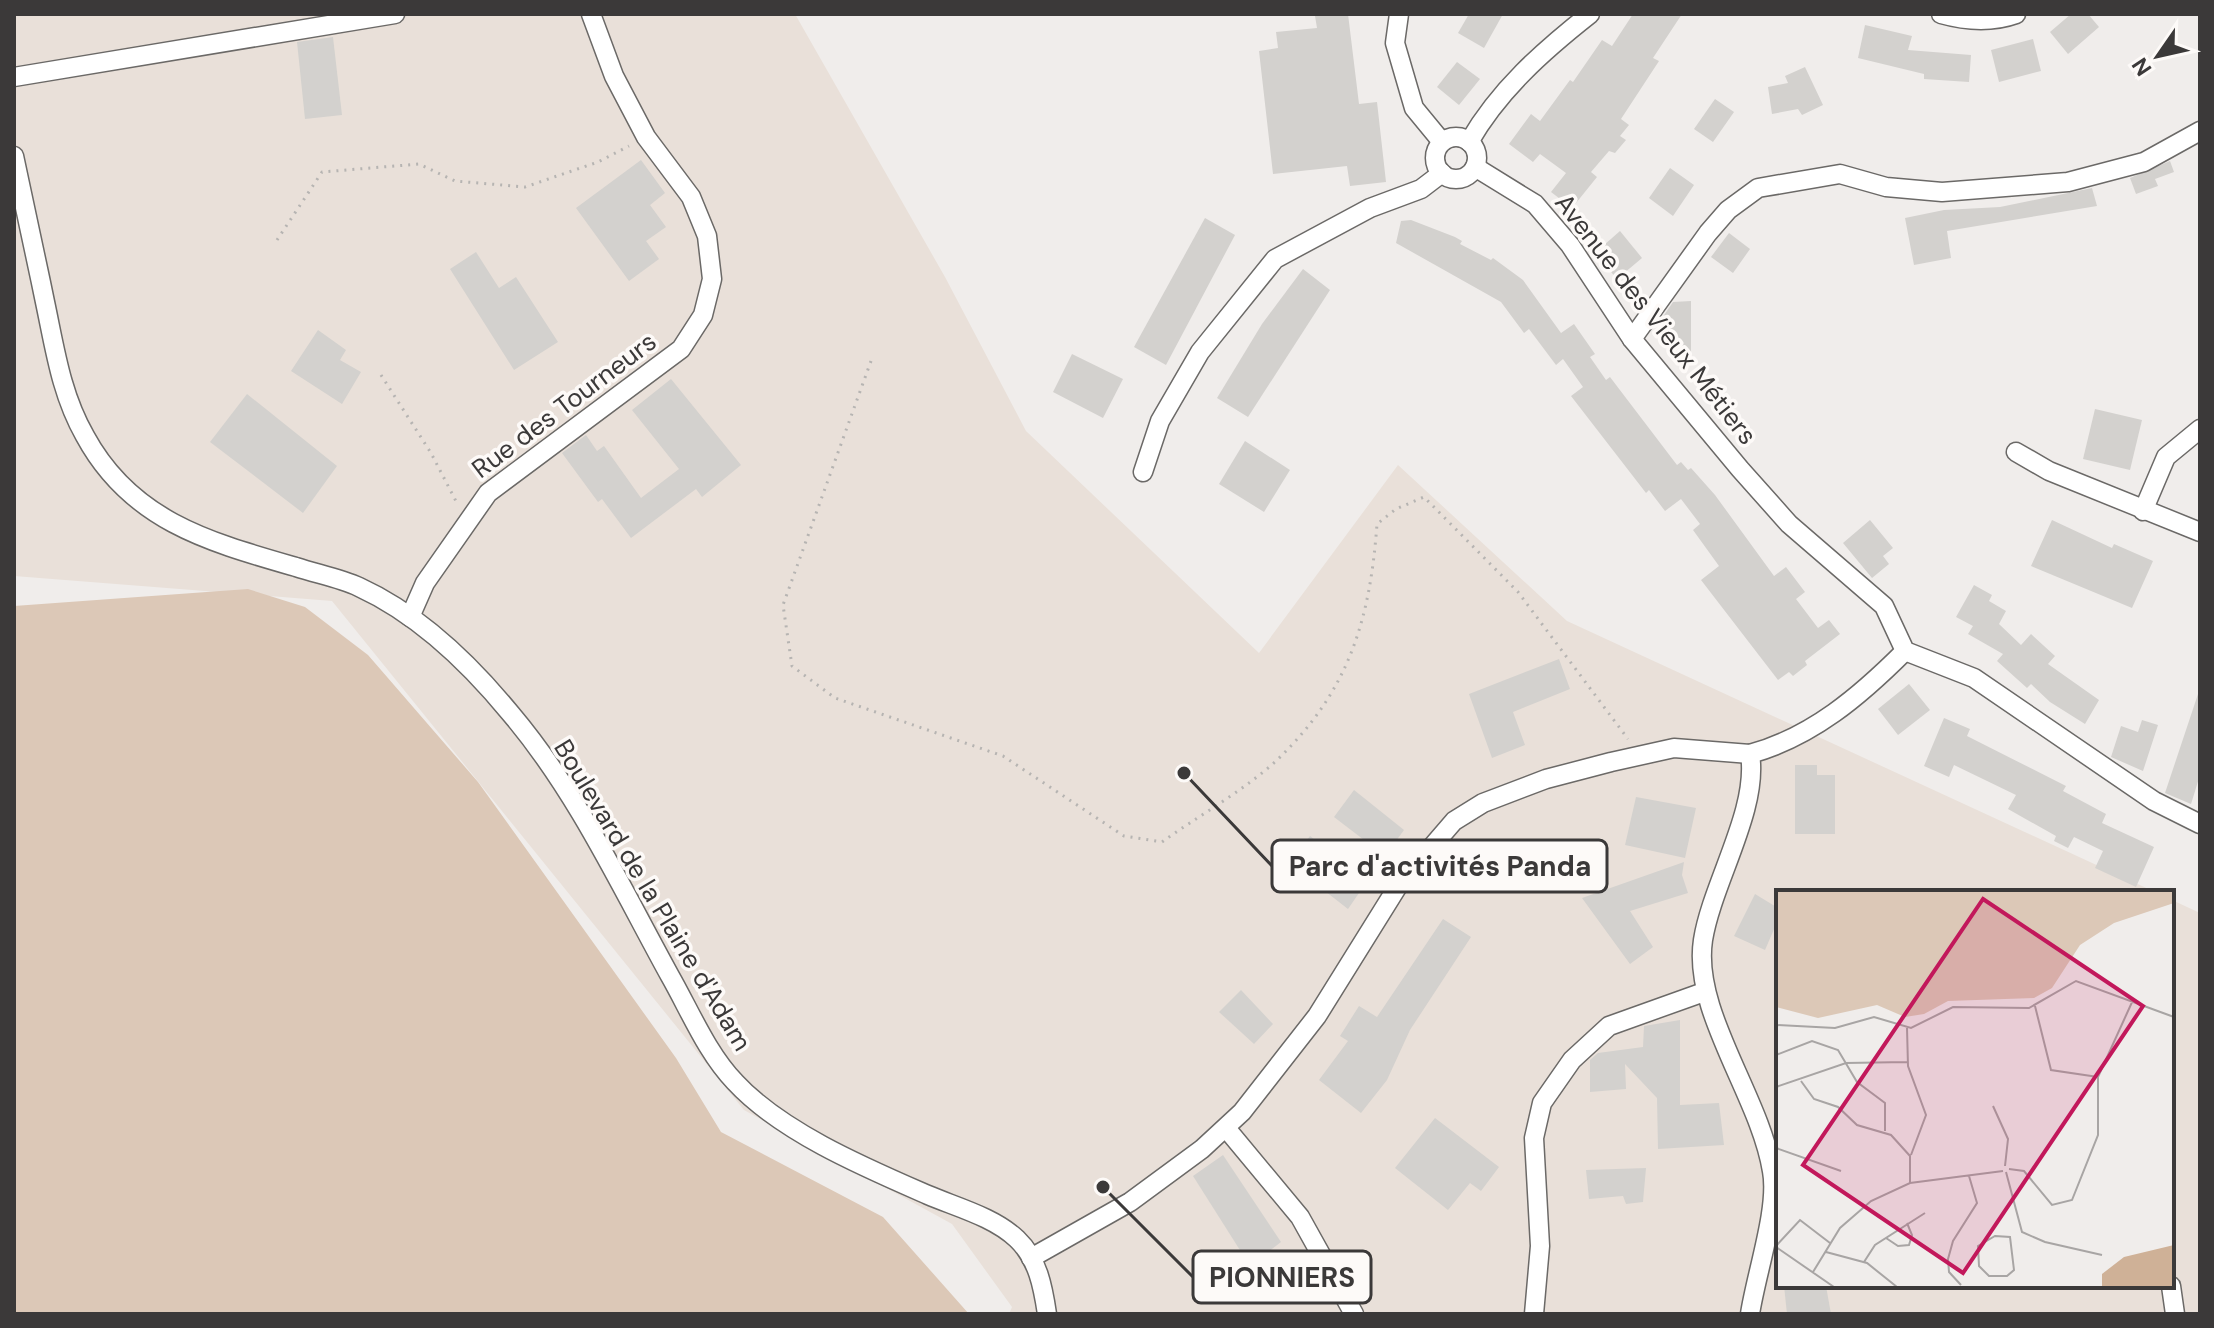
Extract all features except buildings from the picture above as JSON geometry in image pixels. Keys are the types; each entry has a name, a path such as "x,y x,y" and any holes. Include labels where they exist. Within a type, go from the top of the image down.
{"street":[{"path":"14,77 395,14"},
{"name":"Rue des Tourneurs","path":"410,617 425,583 488,493 681,349 703,315 712,279 707,236 691,197 646,137 614,76 591,14"},
{"path":"1399,14 1395,43 1414,108 1442,142"},
{"path":"1469,142 1487,112 1524,71 1590,14"},
{"path":"1941,14 1961,20 1987,20 2016,14"},
{"path":"1632,339 1708,233 1728,210 1758,188 1840,174 1886,187 1942,192 2068,182 2144,162 2200,131"},
{"path":"1456,137 1469,142 1476,154 1475,167 1460,179 1442,173 1435,161 1442,142 1456,137"},
{"name":"Boulevard de la Plaine d'Adam","path":"14,156 64,393 85,438 113,480 149,511 221,545 358,586 410,617 443,643 511,713 569,794 704,1038 733,1081 762,1106 875,1172 995,1223 1016,1238 1031,1258 1042,1281 1047,1314"},
{"name":"Avenue des Vieux Métiers","path":"1475,167 1535,204 1570,245 1632,339 1789,524 1884,606 1905,651"},
{"path":"1143,472 1160,421 1200,352 1275,259 1370,208 1421,189 1442,173"},
{"path":"2143,511 2166,457 2200,429"},
{"path":"2016,452 2049,471 2200,532"},
{"path":"1031,1258 1130,1202 1226,1128 1317,1016 1398,886 1454,821 1483,803 1546,779 1674,748 1750,754 1780,745 1844,708 1905,651 1974,678 2154,801 2200,824"},
{"path":"1750,754 1752,784 1703,941 1704,992 1760,1122 1773,1173 1772,1207 1750,1314"},
{"path":"1534,1314 1540,1246 1534,1138 1542,1103 1572,1060 1609,1026 1704,992"},
{"path":"1226,1128 1300,1217 1354,1314"},
{"path":"2171,1288 2175,1314"}],"path":[{"path":"277,240 322,172 419,164 455,181 525,187 598,162 646,137"},
{"path":"871,361 783,605 792,666 835,698 1003,756 1124,836 1162,842 1276,761 1325,703 1352,658 1369,602 1377,524 1396,509 1424,497 1518,592 1641,755"},
{"path":"381,375 431,453 467,523"}],"shaded area":[{"path":"14,14 795,14 945,277 1026,431 1259,653 1398,465 1567,621 2151,890 1776,890 1776,1288 2174,1288 2174,901 2200,913 2200,1314 1009,1314 1012,1307 952,1224 744,1110 332,601 14,576"},
{"path":"248,589 305,607 368,655 478,782 676,1058 721,1132 883,1217 969,1314 14,1314 14,606"}],"place":[{"name":"Parc d'activités Panda","path":"1184,773"},
{"name":"PIONNIERS","path":"1103,1187"}]}
